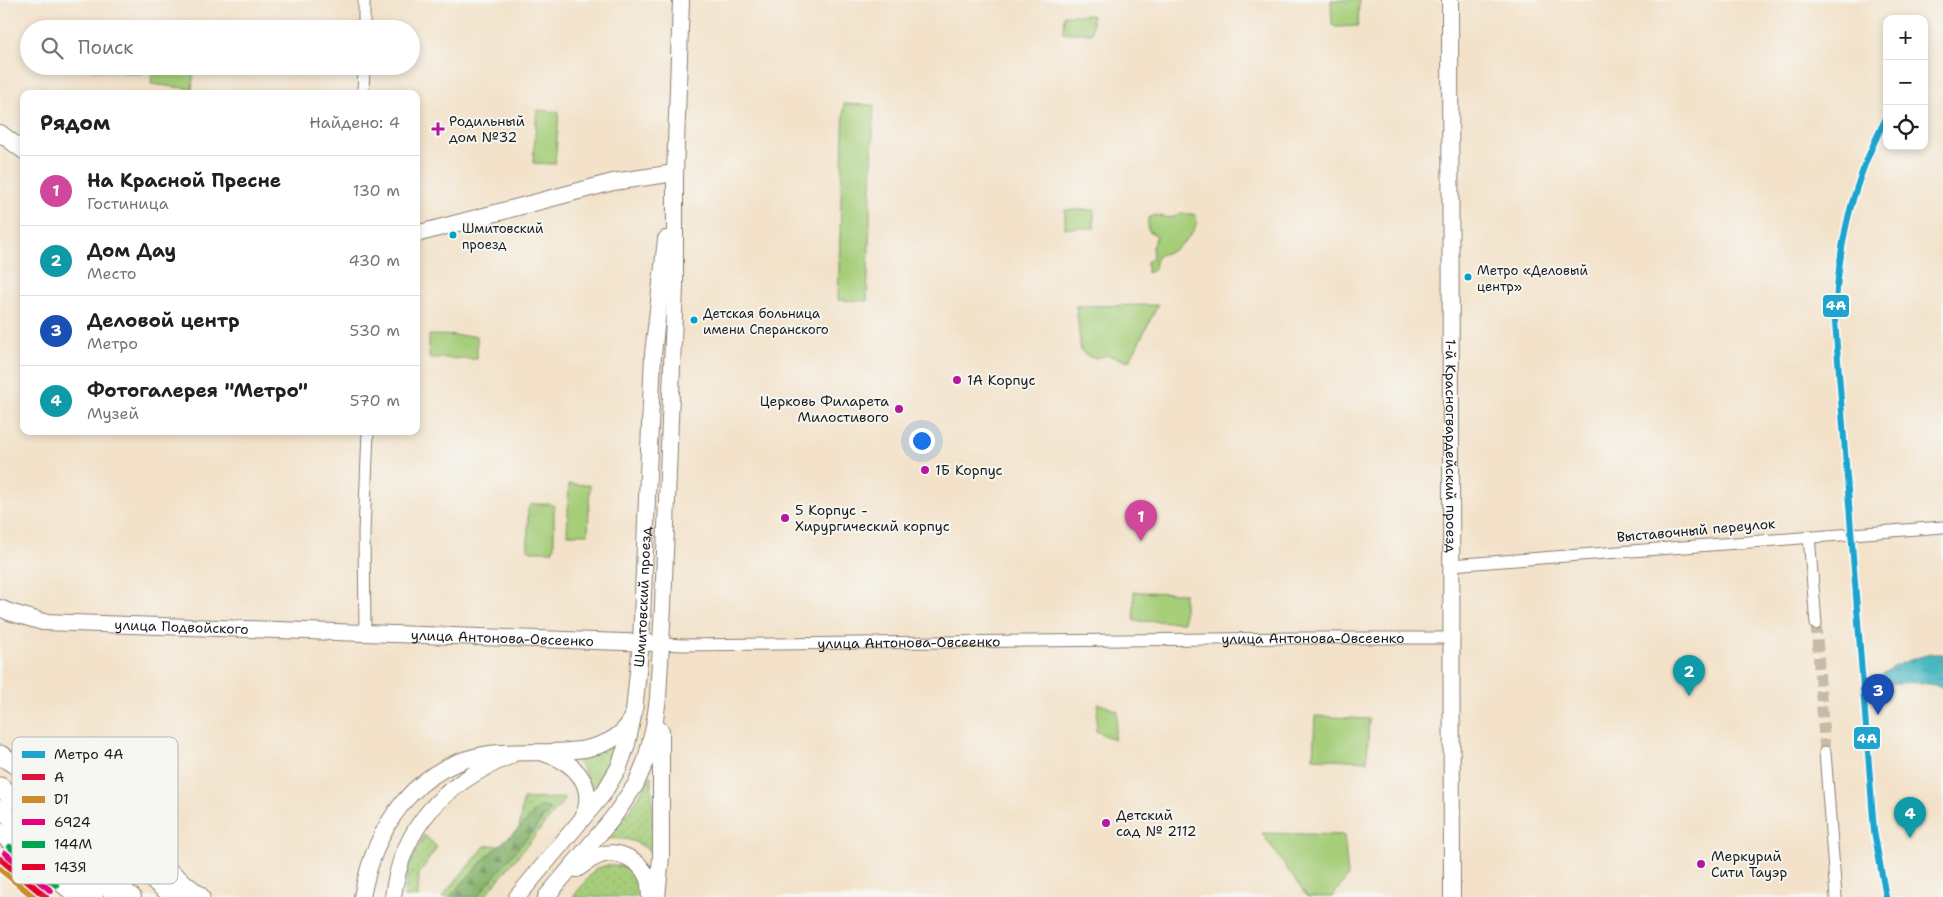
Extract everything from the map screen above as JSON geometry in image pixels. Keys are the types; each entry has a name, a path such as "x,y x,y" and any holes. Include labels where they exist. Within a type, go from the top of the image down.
{"main road":[{"name":"Шмитовский проезд","path":"546,897 621,807 636,784 643,768 654,727 661,644 675,287 674,172 681,0"},
{"name":"1-й Красногвардейский проезд","path":"1450,0 1451,896"},
{"path":"0,133 20,148"},
{"name":"Шмитовский проезд","path":"517,897 602,794 620,767 627,744 634,710 641,642 653,354 674,172"},
{"path":"420,233 613,182 674,172"},
{"name":"улица Подвойского","path":"0,608 42,622 366,632"},
{"name":"улица Антонова-Овсеенко","path":"366,632 661,644"},
{"path":"651,894 661,857 661,644"},
{"path":"362,897 370,862 384,829 398,808 418,787 443,770 466,760 488,754 532,753 588,748 604,744 624,731 634,710"},
{"path":"393,897 396,876 402,856 410,837 424,816 446,795 478,772 509,757 532,753 548,755 564,761 577,770 586,785 587,799 581,820"},
{"path":"0,755 12,765"},
{"path":"0,755 12,762"},
{"path":"0,787 12,796"},
{"path":"0,808 12,820"},
{"path":"0,832 12,842"},
{"path":"560,880 593,858 602,854 616,853 629,858 640,866 647,876 651,894"},
{"path":"178,879 200,897"},
{"path":"64,884 80,897"},
{"path":"80,884 95,897"},
{"path":"104,884 120,897"},
{"path":"118,884 133,897"},
{"path":"159,884 175,897"}],"street":[{"path":"364,0 364,20"},
{"path":"363,90 364,75"},
{"path":"366,632 364,533 368,435"},
{"name":"Выставочный переулок","path":"1452,565 1943,527"},
{"path":"1808,536 1816,624"},
{"name":"улица Антонова-Овсеенко","path":"661,644 1450,638"},
{"path":"1825,752 1836,897"}],"green space":[{"path":"1331,0 1359,0 1358,26 1336,27 1332,25"},
{"path":"1064,15 1092,15 1092,33 1063,33"},
{"path":"152,75 193,75 192,89 151,84"},
{"path":"844,104 874,105 867,301 838,300"},
{"path":"537,110 559,112 555,164 533,163"},
{"path":"1065,210 1094,210 1094,228 1065,228"},
{"path":"1179,214 1193,214 1196,216 1197,221 1193,231 1185,241 1172,251 1158,256 1154,270 1147,273 1147,262 1153,257 1152,247 1157,236 1148,230 1148,218 1156,215 1169,218"},
{"path":"1158,305 1130,360 1122,360 1107,355 1095,358 1081,351 1076,306"},
{"path":"429,335 477,336 477,359 429,358"},
{"path":"569,484 590,485 588,534 567,534"},
{"path":"532,504 550,504 554,506 554,547 552,551 531,551 528,549 528,508"},
{"path":"1134,592 1184,593 1184,622 1134,621"},
{"path":"1098,703 1118,711 1114,740 1096,731"},
{"path":"1315,716 1369,719 1367,761 1313,758"},
{"path":"620,738 608,769 590,795 584,771 565,753"},
{"path":"651,776 655,856 644,847 632,841 605,839 631,809"},
{"path":"566,798 484,897 442,897 485,846 517,844 523,799"},
{"path":"539,806 551,809 477,897 450,897 488,855 526,822"},
{"path":"1262,833 1344,835 1348,876 1332,897 1307,897"},
{"path":"424,835 437,847 419,874 418,897 404,897 408,868"},
{"path":"608,865 623,867 634,872 641,882 639,897 573,897 595,869"}],"water":[{"path":"1931,654 1943,654 1943,687 1916,683 1872,685 1891,668 1906,661"}],"tunnel":[{"path":"1816,624 1825,752"}],"metro line":[{"name":"4А","path":"1883,125 1864,167 1843,240 1835,321 1874,831 1886,897"}],"transit line":[{"name":"6924","path":"5,853 12,859"},
{"name":"A","path":"0,859 12,869"},
{"name":"143Я","path":"5,862 12,868"},
{"name":"D1","path":"0,869 12,879"},
{"name":"D1","path":"18,884 34,897"},
{"name":"A","path":"30,884 46,897"},
{"name":"143Я","path":"31,884 39,891"},
{"name":"6924","path":"43,884 51,891"}],"place":[{"name":"Родильный дом №32","path":"438,129"},
{"name":"Шмитовский проезд","path":"453,235"},
{"name":"Метро «Деловый центр»","path":"1468,277"},
{"name":"Детская больница имени Сперанского","path":"694,320"},
{"name":"1А Корпус","path":"957,380"},
{"name":"Церковь Филарета Милостивого","path":"899,409"},
{"name":"1Б Корпус","path":"925,470"},
{"name":"5 Корпус - Хирургический корпус","path":"785,518"},
{"name":"На Красной Пресне","path":"1141,541"},
{"name":"Дом Дау","path":"1689,696"},
{"name":"Деловой центр","path":"1878,715"},
{"name":"Детский сад № 2112","path":"1106,823"},
{"name":"Фотогалерея \"Метро\"","path":"1910,838"},
{"name":"Меркурий Сити Тауэр","path":"1701,864"}]}
